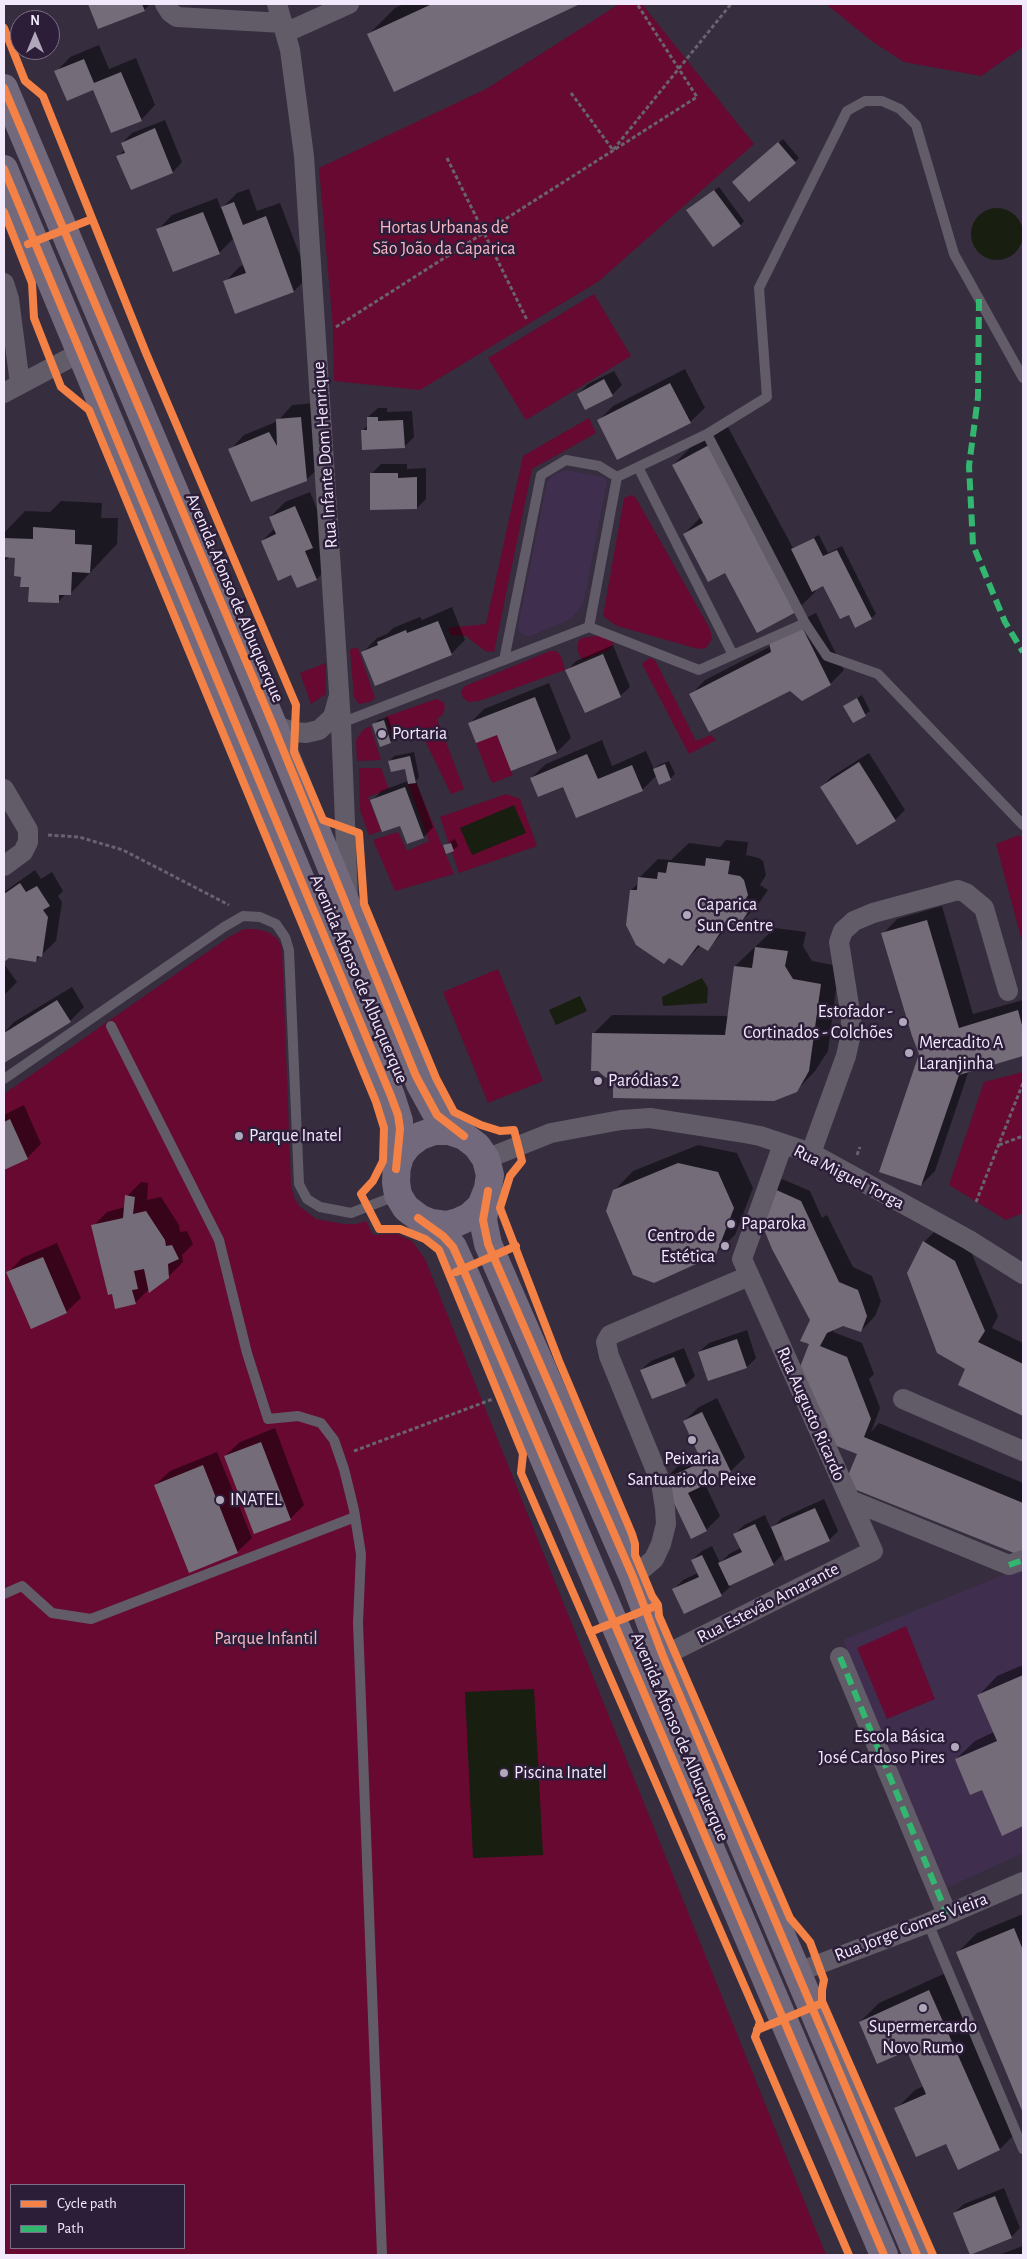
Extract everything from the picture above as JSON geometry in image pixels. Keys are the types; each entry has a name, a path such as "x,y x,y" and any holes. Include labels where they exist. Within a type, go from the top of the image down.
{"main road":[{"name":"Avenida Afonso de Albuquerque","path":"4,88 273,725 427,1099 437,1115 477,1146 486,1159 490,1175 483,1220 488,1244 633,1577 664,1656 917,2255"},
{"name":"Avenida Afonso de Albuquerque","path":"4,169 391,1096 399,1121 397,1182 406,1208 443,1236 453,1247 884,2255"},
{"path":"397,1182 400,1156 408,1145 420,1136 434,1131 448,1131 464,1136"},
{"path":"418,1218 431,1223 446,1225 458,1222 469,1217 481,1206 488,1191"}],"street":[{"path":"165,4 170,12 177,17 285,28 349,4"},
{"name":"Rua Infante Dom Henrique","path":"277,4 285,28 304,156 341,723 349,910"},
{"path":"4,283 9,299 12,389 81,352"},
{"path":"273,725 294,732 306,733 319,730 333,717 339,695"},
{"path":"4,789 28,830 28,842 23,852 4,866"},
{"path":"811,1153 846,1056 850,1038 851,1018 839,942 843,931 854,921 873,913 958,890 966,893 984,908 1008,991"},
{"name":"Rua Miguel Torga","path":"486,1159 551,1133 621,1120 650,1118 746,1133 811,1153 969,1240 1023,1274"},
{"name":"Rua Augusto Ricardo","path":"783,1144 742,1259 872,1551"},
{"path":"633,1577 654,1559 661,1544 666,1524 666,1508 661,1483 609,1356 606,1342 610,1335 749,1276"},
{"path":"903,1398 1023,1450"},
{"path":"850,1500 1016,1562"},
{"name":"Rua Estevão Amarante","path":"664,1656 872,1551"},
{"path":"840,1657 947,1914"},
{"name":"Rua Jorge Gomes Vieira","path":"798,1972 928,1922 1023,1882"}],"lane":[{"path":"617,477 706,434 767,397 759,288 848,111 865,101 882,101 900,109 916,125 954,254 1023,378"},
{"path":"706,434 805,623 827,656 878,674 1023,825"},
{"path":"504,660 541,475 566,460 599,466 617,477"},
{"path":"638,467 733,655"},
{"path":"590,627 617,477"},
{"path":"341,723 590,627 699,670 805,623"},
{"path":"4,1079 224,926 243,916 260,917 276,924 285,937 289,950 299,1184 307,1200 320,1207 351,1213 397,1182"},
{"path":"111,1026 219,1240 247,1353 268,1419 298,1416 321,1423 334,1440 355,1517 362,1554 358,1623 382,2255"},
{"path":"4,1594 22,1586 52,1613 91,1619 355,1517"},
{"path":"928,1922 1023,2149"}],"path":[{"path":"333,328 697,97 637,4"},
{"path":"613,150 730,4"},
{"path":"571,93 613,150"},
{"path":"447,158 527,320"},
{"path":"28,830 50,836 79,837 123,850 237,909 243,916"},
{"path":"976,1202 998,1145 1021,1096 1023,1083"},
{"path":"998,1145 1023,1136"},
{"path":"495,1388 502,1404"},
{"path":"339,1456 499,1396"}],"shaded area":[{"path":"992,208 1002,208 1016,215 1023,229 1023,239 1016,253 1002,260 992,260 982,256 975,249 971,239 971,229 975,219 982,212"},
{"path":"565,470 604,477 607,481 584,600 571,619 528,637 519,632 518,626 547,483 551,476"},
{"path":"514,805 526,833 472,855 460,828"},
{"path":"702,978 708,988 707,1003 663,1006 662,997"},
{"path":"580,996 587,1011 556,1025 549,1010"},
{"name":"Escola Básica José Cardoso Pires","path":"1023,1567 1023,1853 947,1888 843,1640"},
{"name":"Piscina Inatel","path":"534,1689 543,1855 473,1858 465,1692"}],"green space":[{"name":"Hortas Urbanas de São João da Caparica","path":"619,4 642,4 754,144 599,281 420,390 334,381 333,328 319,168 486,89"},
{"path":"826,4 1023,4 1023,47 981,76 904,62 873,42"},
{"path":"594,294 631,356 526,420 488,358"},
{"path":"589,418 596,433 532,469 494,652 485,651 466,636 451,635 448,628 486,624 523,456"},
{"path":"632,495 636,498 710,629 712,639 706,648 698,649 617,626 603,616 624,498"},
{"path":"596,636 610,638 614,642 609,650 582,660 577,650 578,642 581,638"},
{"path":"358,648 375,698 370,702 359,704 354,697 350,650"},
{"path":"550,651 556,651 561,656 565,670 479,701 469,702 463,698 461,691 465,686"},
{"path":"649,658 655,660 696,741 711,735 716,740 689,754 642,664"},
{"path":"326,663 326,694 311,704 300,673"},
{"path":"436,699 444,702 443,714 437,719 464,789 451,794 418,726 392,735 385,717"},
{"path":"370,726 381,760 357,761 356,740 362,731"},
{"path":"497,735 513,775 493,783 476,743"},
{"path":"359,768 381,768 389,789 368,797 381,831 369,835 360,810"},
{"path":"416,783 454,874 395,891 373,840 398,832 407,851 429,841 408,784"},
{"path":"506,794 520,799 537,846 459,873 440,817"},
{"path":"1019,835 1023,839 1023,945 996,844"},
{"name":"Parque Infantil","path":"244,929 255,929 268,932 277,938 282,947 291,1185 294,1197 299,1206 316,1219 344,1224 356,1224 366,1221 373,1235 397,1234 412,1241 425,1259 826,2255 4,2255 4,1094 229,937"},
{"path":"498,969 543,1081 488,1103 443,992"},
{"path":"1023,1072 1023,1213 1006,1220 949,1185 984,1082"},
{"path":"906,1626 935,1699 887,1719 857,1648"}],"building":[{"path":"88,4 142,4 145,11 98,29"},
{"path":"432,4 580,4 394,92 367,34"},
{"path":"84,59 94,83 121,72 142,121 111,133 93,90 67,101 54,71"},
{"path":"155,128 173,173 131,190 116,156 125,153 121,143"},
{"path":"778,142 796,163 749,202 732,182"},
{"path":"714,190 741,226 713,247 686,210"},
{"path":"234,202 243,225 266,216 294,292 235,314 223,281 246,273 221,207"},
{"path":"203,212 220,254 173,272 156,229"},
{"path":"604,379 613,396 585,410 577,394"},
{"path":"670,383 691,423 617,460 597,420"},
{"path":"301,417 307,481 251,502 228,449 269,432 277,446 276,419"},
{"path":"367,417 378,417 378,421 403,420 405,448 362,450 361,430 367,430"},
{"path":"709,445 798,611 757,633 725,573 708,582 683,534 703,523 672,465"},
{"path":"370,473 398,473 398,478 417,477 417,509 370,510"},
{"path":"295,506 313,548 305,551 317,580 297,588 291,575 278,581 261,541 276,534 269,517"},
{"path":"33,527 75,530 75,544 92,545 90,573 72,572 71,595 59,595 59,603 28,602 29,587 20,587 21,577 14,576 15,558 4,557 4,538 33,539"},
{"path":"814,538 823,556 837,550 872,619 855,628 849,615 840,619 823,586 812,592 791,549"},
{"path":"438,621 452,655 375,686 361,652 378,645 377,642 406,630 407,633"},
{"path":"802,627 831,685 802,701 790,691 709,732 689,694 771,652 769,642"},
{"path":"603,654 621,697 585,713 565,670"},
{"path":"535,697 557,753 511,771 497,735 476,743 468,723"},
{"path":"857,698 866,716 853,723 843,706"},
{"name":"Portaria","path":"384,720 391,743 380,747 372,724"},
{"path":"587,754 598,779 632,765 643,791 576,818 563,787 538,797 530,778"},
{"path":"410,756 416,783 408,784 405,769 391,772 388,761"},
{"path":"859,762 896,821 857,845 820,787"},
{"path":"665,764 671,780 659,785 653,769"},
{"path":"405,787 424,838 407,844 400,826 382,832 370,800"},
{"path":"451,843 454,851 446,854 443,845"},
{"name":"Caparica Sun Centre","path":"706,858 730,861 728,874 740,876 744,880 748,895 742,905 750,909 738,927 728,921 708,951 698,945 682,966 669,958 664,964 636,945 626,925 630,890 637,890 638,877 657,879 658,872 666,873 668,862 705,866"},
{"path":"20,883 26,892 37,886 50,906 43,910 48,917 42,957 37,956 36,962 9,958 4,962 4,894"},
{"path":"927,920 959,1028 1018,1010 1023,1029 1023,1056 959,1075 921,1186 879,1172 919,1054 881,933"},
{"path":"755,947 788,951 785,966 793,979 821,984 809,1071 797,1092 774,1101 613,1098 613,1080 605,1077 598,1071 591,1071 592,1033 725,1035 734,966 752,968"},
{"path":"57,1000 71,1022 4,1063 4,1033"},
{"path":"10,1119 28,1159 4,1170 4,1122"},
{"path":"678,1163 718,1172 734,1208 716,1255 654,1283 633,1275 606,1211 613,1190"},
{"path":"772,1188 801,1201 839,1282 858,1290 867,1316 861,1332 843,1326 827,1333 820,1346 847,1357 871,1419 864,1437 1023,1503 1023,1552 1019,1555 844,1485 857,1454 829,1443 800,1367 809,1344 800,1341 810,1320 772,1249 761,1222"},
{"path":"125,1195 135,1197 133,1214 146,1211 165,1240 166,1246 172,1245 179,1259 168,1264 169,1278 149,1293 144,1269 134,1271 138,1289 132,1290 136,1304 115,1309 112,1294 108,1295 91,1225 123,1218"},
{"path":"923,1241 955,1261 985,1331 978,1342 1023,1364 1023,1416 958,1385 965,1369 937,1353 907,1273"},
{"path":"43,1257 67,1313 31,1329 6,1272"},
{"path":"737,1339 747,1368 708,1381 698,1352"},
{"path":"674,1357 686,1386 652,1399 640,1370"},
{"path":"702,1412 731,1472 688,1493 707,1531 691,1539 663,1480 702,1462 683,1421"},
{"path":"261,1442 291,1520 254,1534 224,1456"},
{"path":"203,1465 238,1553 189,1573 154,1485"},
{"path":"815,1508 830,1541 785,1561 771,1527"},
{"path":"755,1524 774,1565 729,1586 718,1563 742,1552 733,1534"},
{"path":"702,1555 722,1596 684,1614 672,1589 699,1577 691,1560"},
{"path":"1023,1675 1023,1826 1002,1836 982,1790 970,1795 955,1759 997,1741 977,1695"},
{"path":"1014,1928 1023,1950 1023,2113 956,1952"},
{"path":"929,1990 1000,2150 958,2170 946,2144 916,2157 894,2108 926,2094 907,2051 877,2064 859,2022"},
{"path":"995,2196 1012,2238 970,2255 953,2213"}],"marked path":[{"path":"979,299 978,397 969,466 973,545 1005,622 1023,652"},
{"path":"1009,1565 1023,1560"},
{"path":"840,1657 947,1914"}],"cycle path":[{"path":"4,28 25,81 43,96 146,353 296,705 294,752 323,820 359,833 364,904 436,1078 454,1112 481,1125 500,1131 514,1130 522,1161 510,1176 500,1208 559,1361 632,1534 635,1544 635,1555 652,1596 658,1605 659,1616 790,1918 810,1942 824,1980 822,2001 933,2255"},
{"path":"4,88 273,725 416,1076 437,1115 464,1136"},
{"path":"4,169 391,1096 398,1115 400,1129 396,1169"},
{"path":"4,212 32,283 34,318 61,387 89,410 376,1102 384,1128 383,1161 373,1181 361,1194 379,1229 400,1229 425,1239 439,1250 523,1454 521,1473 760,2022 755,2037 849,2255"},
{"path":"28,244 92,219"},
{"path":"488,1191 483,1220 488,1244 633,1577 663,1656 917,2255"},
{"path":"418,1218 443,1236 453,1247 463,1269 884,2255"},
{"path":"456,1272 516,1246"},
{"path":"590,1632 653,1607"},
{"path":"757,2030 820,2004"}],"place":[{"name":"Portaria","path":"382,734"},
{"name":"Caparica Sun Centre","path":"687,915"},
{"name":"Estofador - Cortinados - Colchões","path":"903,1022"},
{"name":"Mercadito A Laranjinha","path":"909,1053"},
{"name":"Paródias 2","path":"598,1081"},
{"name":"Parque Inatel","path":"239,1136"},
{"name":"Paparoka","path":"731,1224"},
{"name":"Centro de Estética","path":"725,1246"},
{"name":"Peixaria Santuario do Peixe","path":"692,1440"},
{"name":"INATEL","path":"220,1500"},
{"name":"Escola Básica José Cardoso Pires","path":"955,1747"},
{"name":"Piscina Inatel","path":"504,1773"},
{"name":"Supermercardo Novo Rumo","path":"923,2008"}]}
